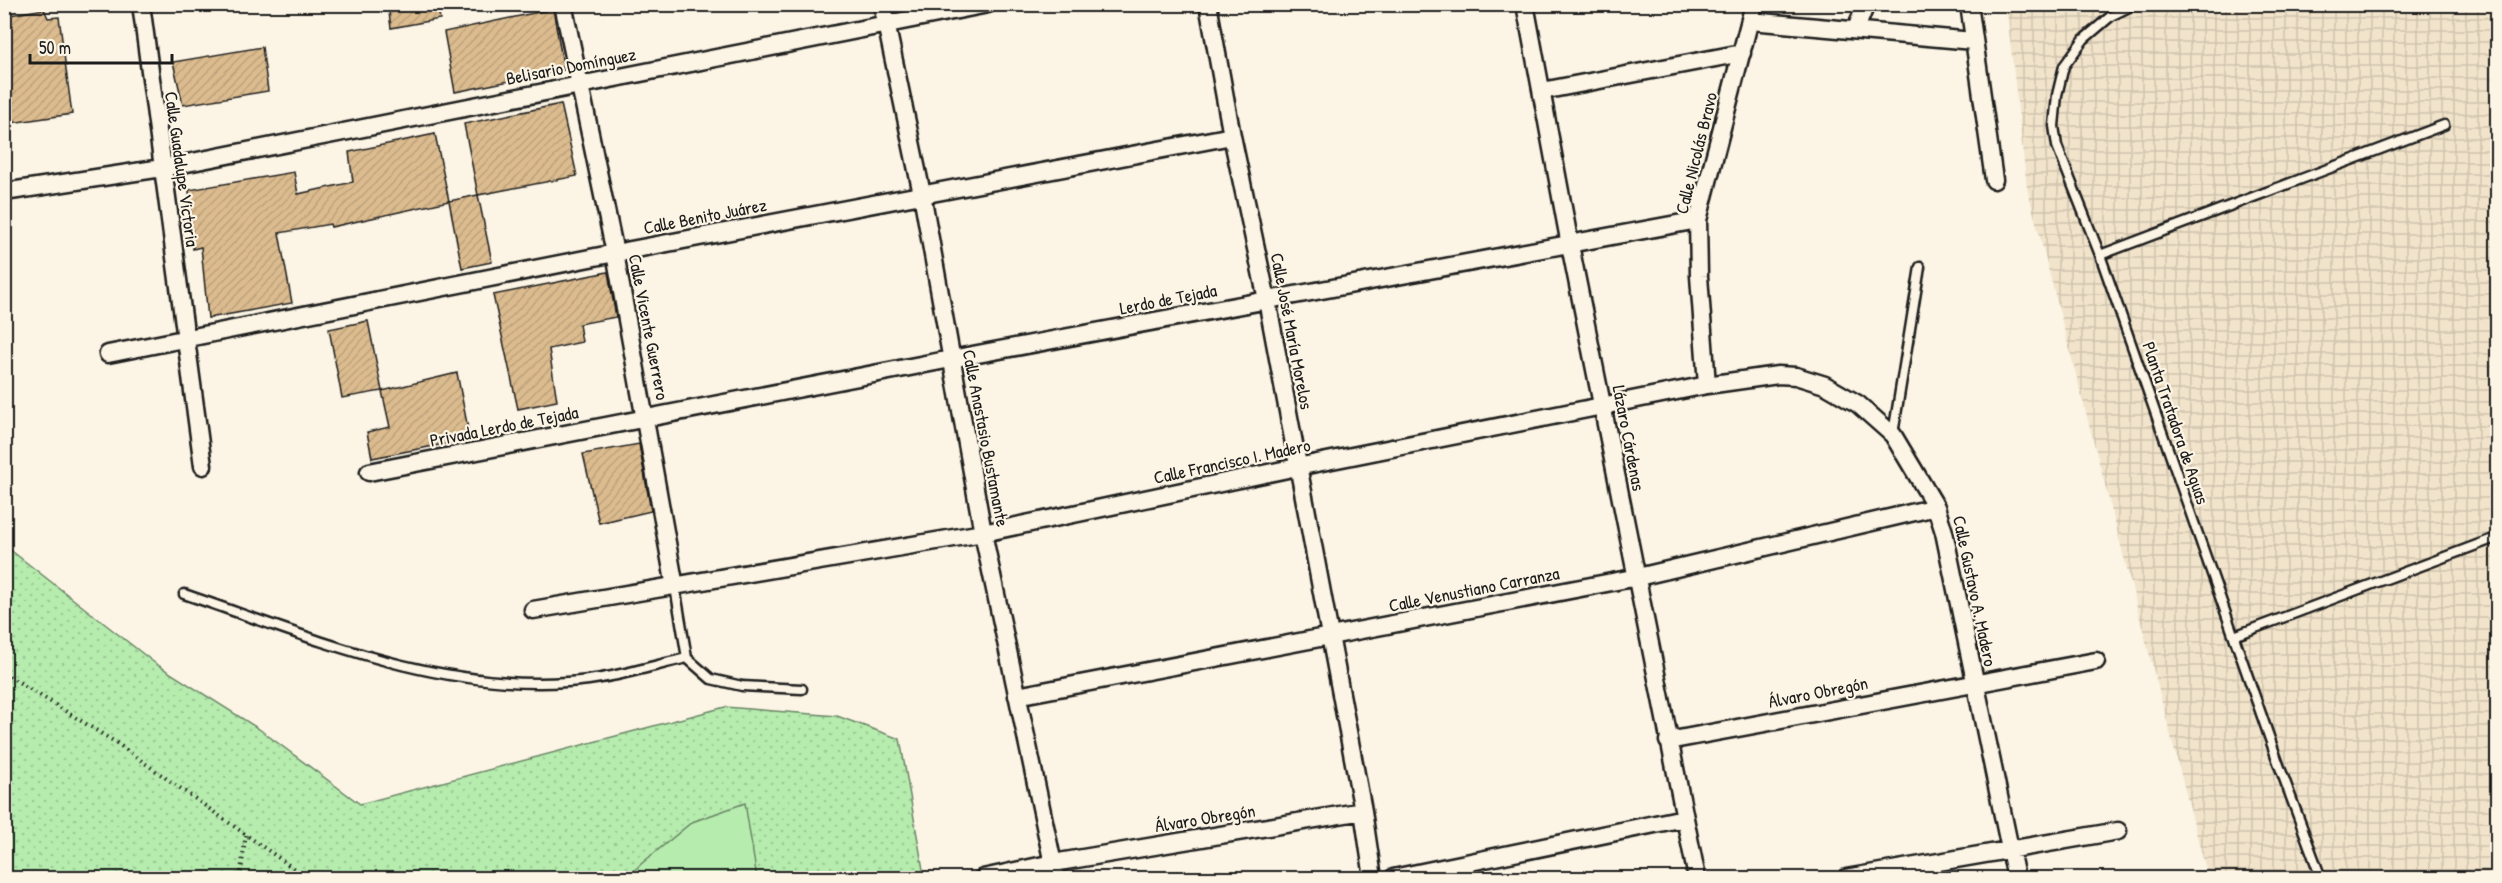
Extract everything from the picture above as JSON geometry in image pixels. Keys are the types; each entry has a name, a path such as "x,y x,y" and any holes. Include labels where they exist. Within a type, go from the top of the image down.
{"street":[{"name":"Calle Guadalupe Victoria","path":"141,4 203,466"},
{"name":"Calle Vicente Guerrero","path":"562,4 615,253 675,587"},
{"name":"Calle Anastasio Bustamante","path":"882,4 922,194 983,533 1055,871"},
{"name":"Belisario Domínguez","path":"4,192 162,168 988,4"},
{"name":"Calle José María Morelos","path":"1208,4 1232,136 1268,300 1297,467 1363,811 1373,879"},
{"name":"Lázaro Cárdenas","path":"1525,4 1570,244 1697,879"},
{"name":"Calle Nicolás Bravo","path":"1707,385 1699,276 1698,220 1754,4"},
{"path":"1856,29 1866,4"},
{"path":"1968,4 1994,180"},
{"path":"1750,21 1973,41"},
{"path":"1542,91 1742,53"},
{"name":"Calle Benito Juárez","path":"108,354 615,253 1232,136"},
{"name":"Lerdo de Tejada","path":"646,418 1698,220"},
{"name":"Calle Francisco I. Madero","path":"532,610 983,533 1707,385 1778,375 1796,376"},
{"name":"Calle Gustavo A. Madero","path":"1796,376 1825,386 1858,404 1893,435 1936,507 1944,532 2016,879"},
{"name":"Privada Lerdo de Tejada","path":"369,472 646,418"},
{"name":"Calle Venustiano Carranza","path":"1017,696 1638,577 1936,507"},
{"name":"Álvaro Obregón","path":"1668,741 2096,661"},
{"name":"Álvaro Obregón","path":"983,879 1055,871 1363,811"},
{"path":"1393,879 1684,818"},
{"path":"1846,879 2009,848 2118,831"}],"lane":[{"name":"Planta Tratadora de Aguas","path":"2135,4 2111,16 2084,39 2064,66 2057,95 2054,126 2057,146 2100,255 2321,879"},
{"path":"2100,255 2444,125"},
{"path":"1893,435 1920,267"},
{"path":"2234,636 2498,537"},
{"path":"675,587 687,658 711,679 742,686 802,689"},
{"path":"184,594 394,664 488,682 568,682 687,658"}],"path":[{"path":"4,673 115,742 307,879"},
{"path":"240,879 246,834"}],"shaded area":[{"path":"2006,5 2497,5 2497,878 2208,878 2027,188"}],"green space":[{"path":"4,545 156,664 259,729 360,804 725,707 837,716 900,739 924,875 899,878 5,878"},
{"path":"745,803 757,878 627,878 692,822"}],"building":[{"path":"388,4 437,4 440,19 391,28"},
{"path":"44,9 48,18 59,17 72,114 4,124 4,16"},
{"path":"553,9 564,70 455,92 444,32"},
{"path":"262,47 268,91 183,105 173,62"},
{"path":"561,104 577,176 478,195 464,124"},
{"path":"435,134 449,201 331,227 330,224 279,233 292,303 208,318 201,247 193,249 189,190 294,172 298,194 353,182 349,152"},
{"path":"478,195 492,262 462,268 449,201"},
{"path":"608,272 616,317 579,324 582,342 549,349 557,401 518,409 493,295"},
{"path":"368,321 382,391 342,398 329,329"},
{"path":"457,373 470,439 372,458 367,432 390,427 382,391"},
{"path":"639,444 651,511 599,523 583,454"}]}
